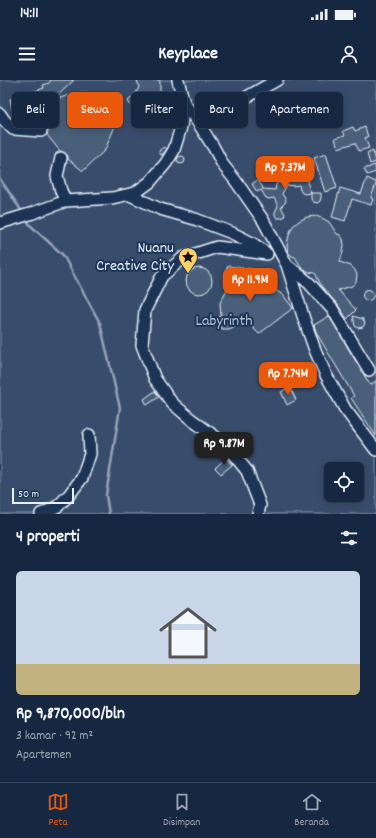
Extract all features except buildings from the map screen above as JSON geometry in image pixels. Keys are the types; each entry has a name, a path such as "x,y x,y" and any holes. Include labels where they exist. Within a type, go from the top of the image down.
{"lane":[{"path":"178,80 181,92"},
{"path":"248,96 277,80"},
{"path":"187,107 195,118"},
{"path":"0,114 13,129 40,131"},
{"path":"0,223 66,201 112,198 135,193 150,182 166,163 174,150 181,128"},
{"path":"202,128 223,165 263,220 287,265 306,325 326,374 345,409 376,450"},
{"path":"61,158 57,176 61,191 66,201"},
{"path":"130,195 160,208 196,219 232,233 252,243 267,254 287,265 309,283 333,310 369,370"},
{"path":"258,514 260,505 247,472 225,444 192,420 172,403 155,379 142,346 145,310 162,276 183,258 217,247 267,254"},
{"path":"41,514 58,506 82,478 90,454 89,435"}],"green space":[{"name":"Nuanu Creative City","path":"0,80 376,80 376,514 0,514"}],"waterway":[{"path":"0,179 23,213"},
{"path":"26,219 30,225 63,255 100,323 120,408 106,495 109,514"}],"place":[{"name":"Nuanu Creative City","path":"188,274"}],"park label":[{"name":"Labyrinth","path":"224,321"}]}
